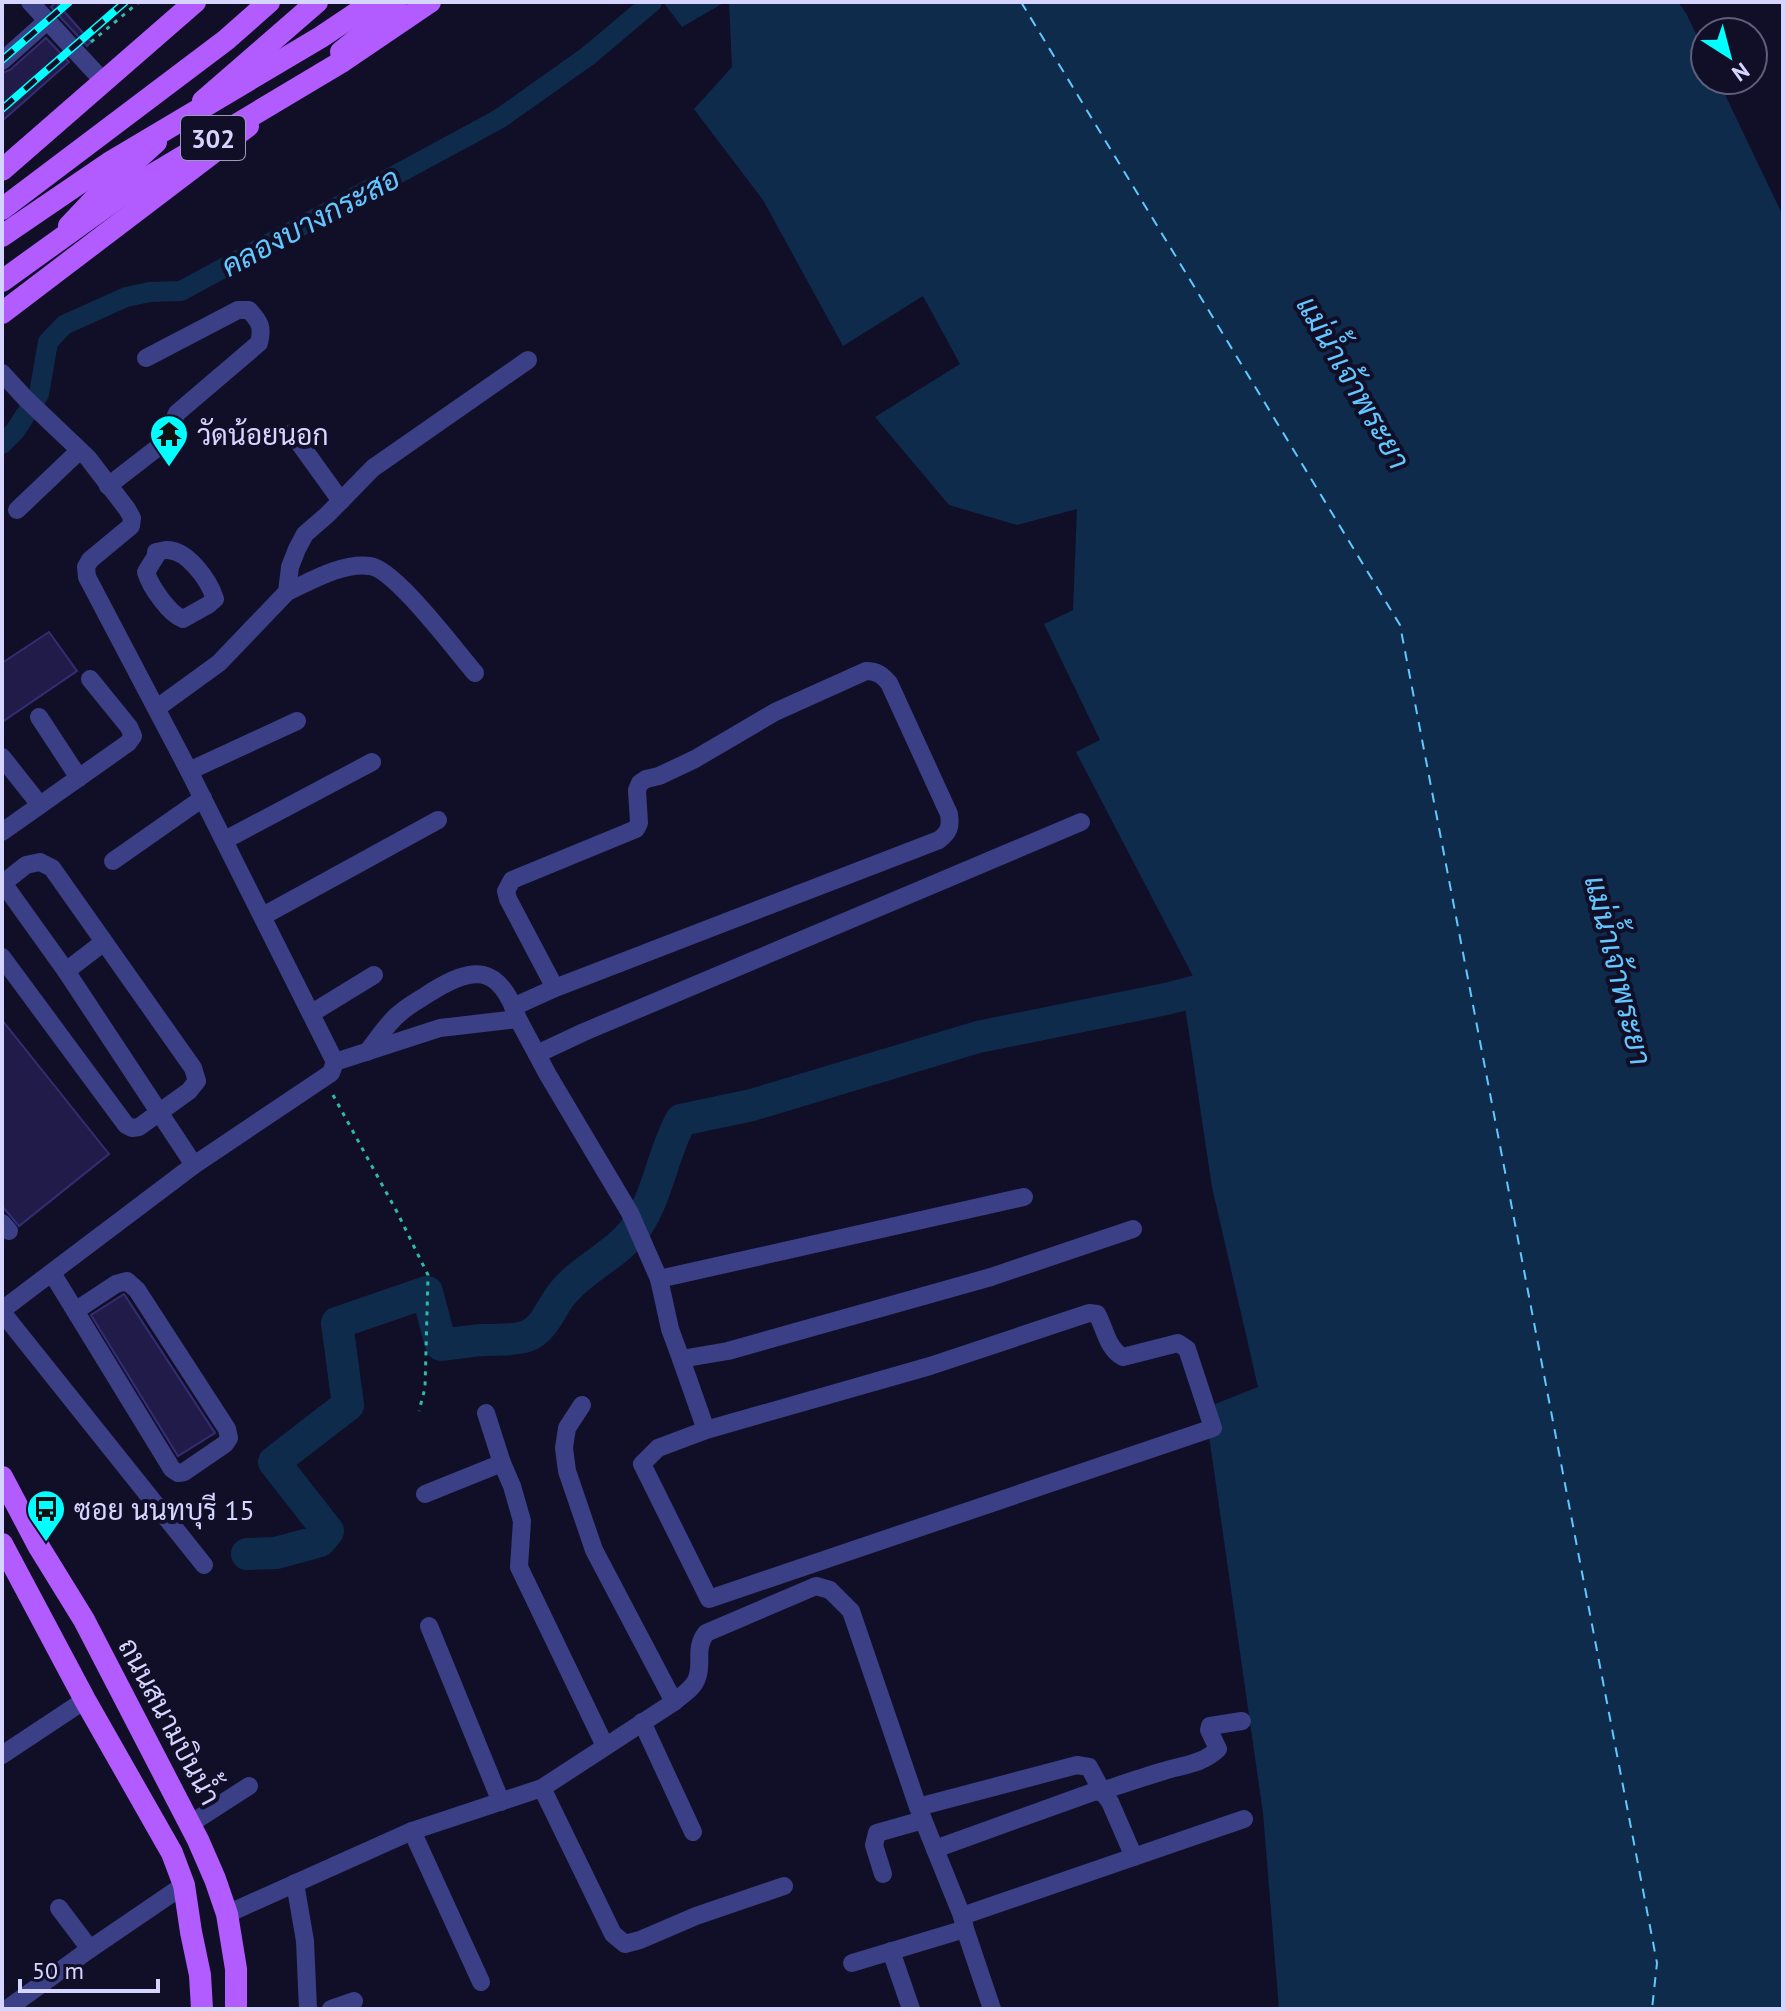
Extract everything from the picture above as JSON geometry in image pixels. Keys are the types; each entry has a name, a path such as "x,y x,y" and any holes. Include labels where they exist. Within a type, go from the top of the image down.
{"main road":[{"path":"2,170 195,2"},
{"name":"302","path":"2,209 226,40 269,2"},
{"name":"302","path":"2,313 49,250 102,191 317,2"},
{"name":"302","path":"2,236 109,163 321,37 373,2"},
{"path":"2,313 260,117 353,43 396,2"},
{"name":"302","path":"2,281 137,184 343,61 430,2"},
{"name":"ถนนสนามบินน้ำ","path":"2,1477 39,1547 84,1620 178,1799 215,1879 227,1914 236,1969 236,2009"},
{"path":"2,1544 8,1569 172,1853 184,1885 200,1975 202,2009"}],"street":[{"path":"2,61 38,8 104,82"},
{"path":"108,486 170,438 177,413 259,343 263,330 249,310 238,310 146,358"},
{"path":"287,592 290,567 305,534 373,468 528,360"},
{"path":"2,373 88,458 127,509 144,539 90,560 86,567 87,577 225,840 335,1062 331,1073 194,1165 2,1311 204,1565"},
{"path":"292,433 341,501"},
{"path":"17,510 79,451"},
{"path":"157,708 219,663 287,592 357,566 374,566 398,583 475,673"},
{"path":"335,1062 440,1028 516,1013 555,988 939,840 947,833 949,814 884,677 866,671 775,712 695,759 646,779 637,790 640,816 636,829 512,880 506,891 508,899 555,988"},
{"path":"5,824 40,805 128,743 133,736 90,679"},
{"path":"39,717 79,778"},
{"path":"189,771 297,721"},
{"path":"2,757 40,805"},
{"path":"225,840 372,762"},
{"path":"113,861 203,798"},
{"path":"263,916 438,820"},
{"path":"537,1054 1081,822"},
{"path":"2,957 126,1125 139,1127 160,1113 189,1091 197,1081 193,1068 52,868 40,862 26,865 3,884 66,971 160,1113 194,1165"},
{"path":"66,971 104,942"},
{"path":"367,1052 398,1014 459,976 473,972 485,974 500,985 630,1213 659,1279 670,1329 706,1430"},
{"path":"312,1013 374,975"},
{"path":"659,1279 1024,1197"},
{"path":"681,1359 728,1351 991,1277 1133,1229"},
{"path":"52,1273 75,1311 172,1469 178,1473 184,1472 225,1444 229,1438 227,1429 137,1290 127,1281 116,1284 75,1311"},
{"path":"1089,1313 1097,1314 1110,1344 1123,1357 1178,1343 1187,1349 1213,1428 709,1599 642,1464 658,1448 706,1430 930,1366 1089,1313"},
{"path":"582,1405 567,1428 564,1448 567,1471 594,1550 674,1702"},
{"path":"486,1413 522,1521 519,1567 605,1746"},
{"path":"425,1494 502,1463"},
{"path":"227,1914 412,1831 542,1788 674,1702 694,1684 698,1676 700,1641 706,1633 816,1586 830,1590 851,1611 921,1814 964,1922 992,2009"},
{"path":"429,1626 501,1802"},
{"path":"2,1755 85,1700"},
{"path":"935,1849 1093,1792 1195,1764 1218,1749 1210,1726 1242,1721"},
{"path":"642,1722 693,1832"},
{"path":"883,1874 874,1845 877,1833 921,1814 1077,1765 1089,1767 1110,1802 1134,1857"},
{"path":"190,1824 249,1786"},
{"path":"542,1788 613,1934 625,1944 784,1886"},
{"path":"852,1963 1244,1819"},
{"path":"412,1831 481,1982"},
{"path":"295,1883 305,1941 308,2009"},
{"path":"7,2009 184,1885"},
{"path":"59,1908 90,1949"},
{"path":"891,1951 911,2009"},
{"path":"331,2009 354,2001"}],"path":[{"path":"91,42 139,2"},
{"path":"324,1078 428,1275 425,1388 419,1411"}],"water":[{"path":"663,2 725,2 682,27"},
{"name":"แม่น้ำเจ้าพระยา","path":"729,2 1678,2 1686,13 1689,19 1689,96 1726,96 1783,216 1783,2009 1279,2009 1263,1813 1205,1408 1258,1387 1212,1187 1181,980 1194,978 1076,752 1100,740 1044,624 1073,610 1077,509 1017,525 949,505 875,417 960,364 923,296 843,346 763,200 694,109 732,67"}],"building":[{"path":"56,2 91,42 87,46 51,7"},
{"path":"46,38 69,62 2,121 2,73 10,70"},
{"path":"49,632 77,671 2,722 2,663"},
{"path":"2,1020 109,1154 19,1226 2,1206"},
{"path":"124,1294 215,1433 178,1456 91,1315"}],"waterway":[{"name":"คลองบางกระสอ","path":"2,444 15,431 39,394 48,342 64,325 126,297 181,291 499,119 588,56 652,2"},
{"path":"247,1554 276,1553 320,1541 328,1531 274,1462 348,1405 337,1323 427,1292 441,1345 516,1339 533,1333 571,1284 613,1252 639,1223 681,1120 752,1105 978,1037 1166,999 1224,984"}],"ferry route":[{"path":"1021,2 1400,625 1657,1963 1652,2009"}],"railway":[{"path":"2,60 69,2"},
{"path":"2,109 125,2"}],"place":[{"name":"วัดน้อยนอก","path":"169,468"},
{"name":"ซอย นนทบุรี 15","path":"46,1543"}]}
